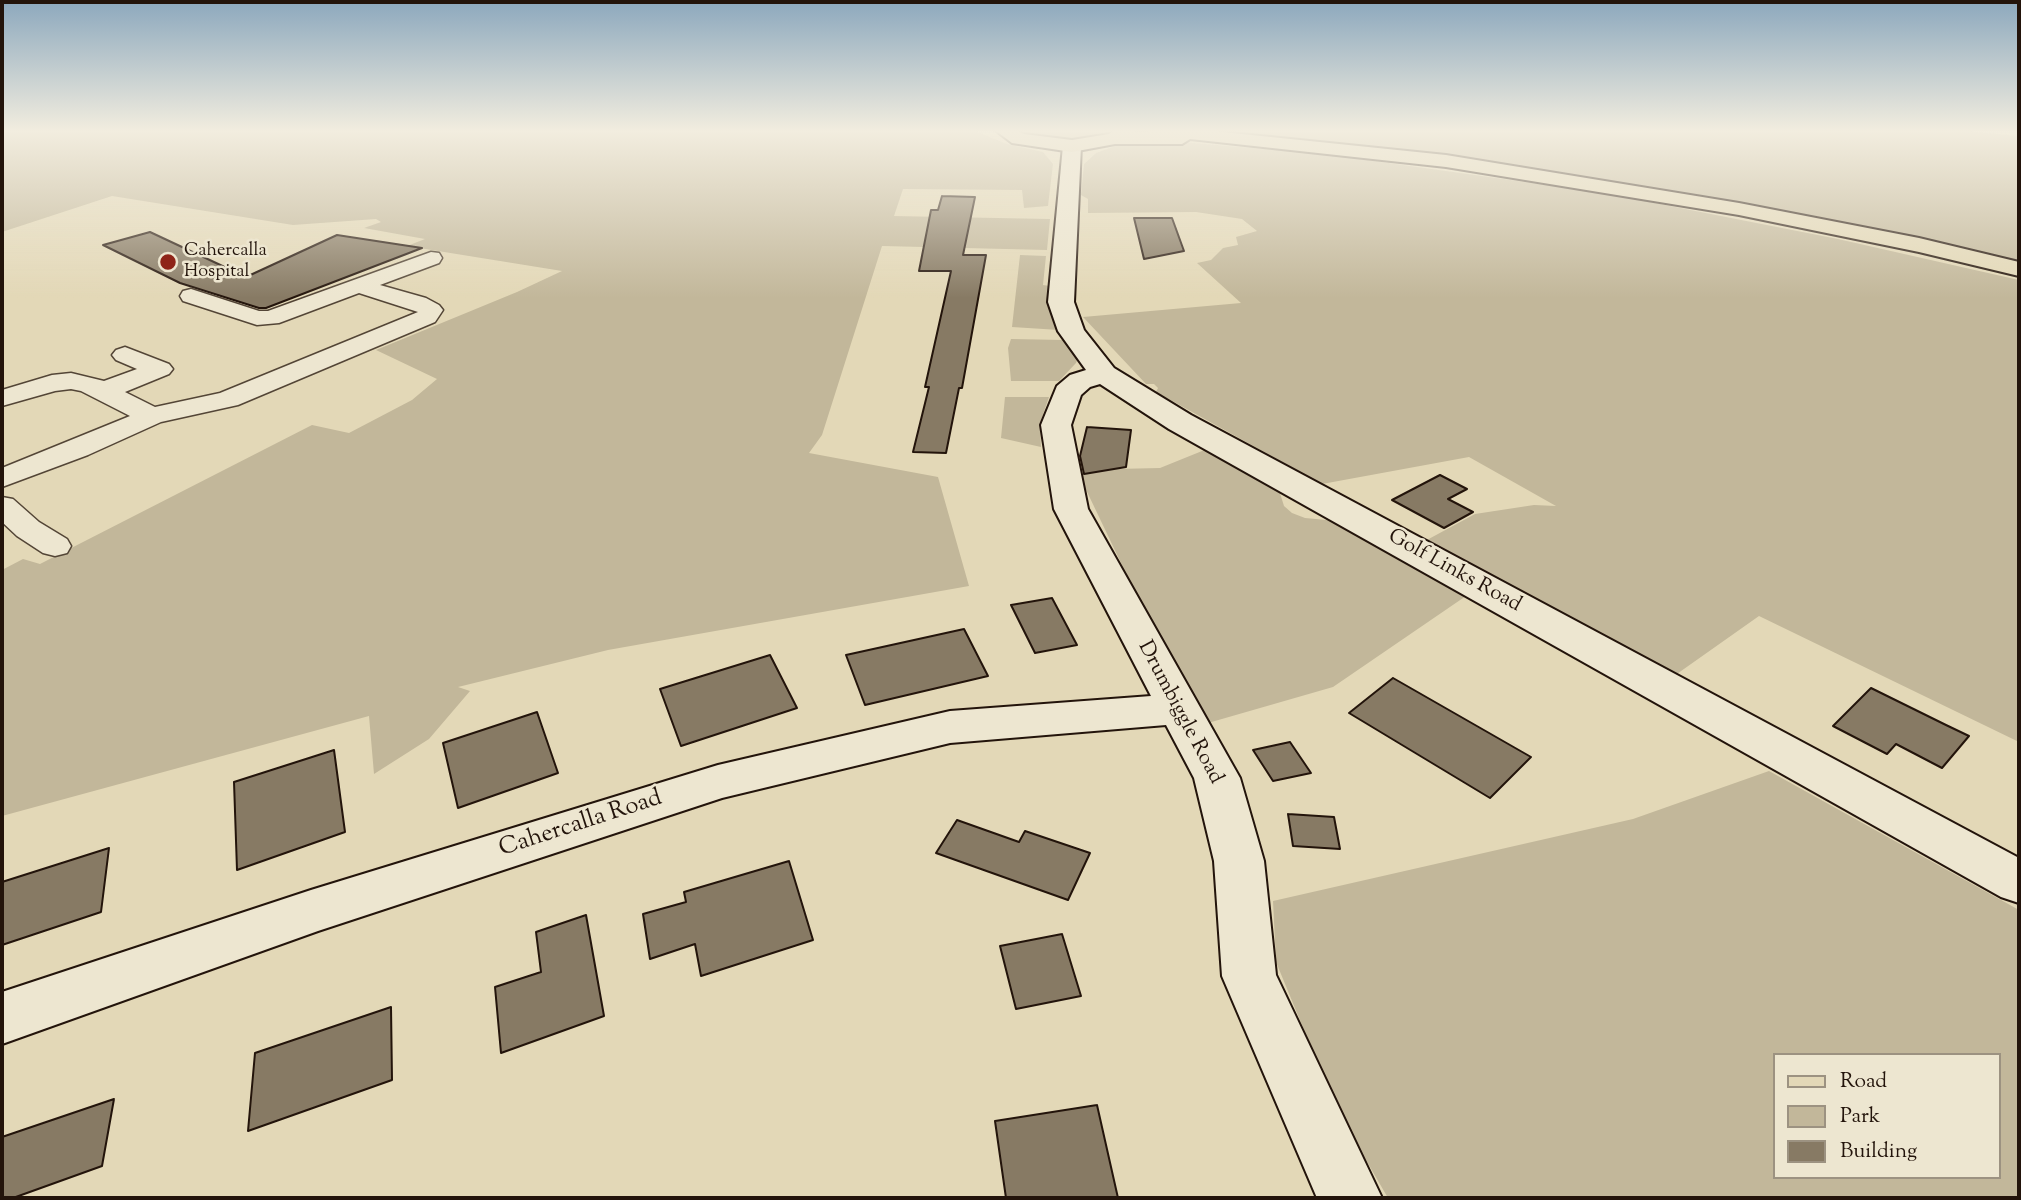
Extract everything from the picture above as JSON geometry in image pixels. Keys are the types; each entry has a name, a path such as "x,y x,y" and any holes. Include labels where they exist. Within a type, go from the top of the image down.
{"main road":[{"name":"Golf Links Road","path":"1069,186 1061,302 1070,331 1104,374 1192,429 2019,882"},
{"path":"1606,186 1855,232 2019,269"},
{"name":"Drumbiggle Road","path":"1104,374 1080,381 1067,392 1056,425 1071,509 1217,778 1239,861 1249,976 1350,1198"},
{"name":"Cahercalla Road","path":"2,1018 310,912 718,782 950,727 1178,709"}],"street":[{"path":"191,296 257,318 271,318 431,258"},
{"path":"2,478 78,449 152,416 228,399 413,324 427,317 431,310 418,303 358,286"},
{"path":"103,391 160,369 125,355"},
{"path":"2,398 52,383 71,381 88,384 152,416"},
{"path":"2,506 28,530 55,546"}],"green space":[{"path":"2,186 1050,186 1048,206 1024,208 1022,190 903,189 894,216 1050,219 1047,250 882,246 822,435 809,453 938,477 969,586 608,650 458,687 470,691 429,739 374,774 369,716 2,816 2,570 23,559 40,564 312,425 349,433 412,400 437,379 376,350 562,271 407,246 425,239 364,228 381,222 376,219 293,225 112,196 2,232"},
{"path":"1082,186 1554,186 1604,193 1838,239 2019,280 2019,742 1759,616 1674,676 1425,541 1475,514 1534,505 1556,506 1469,457 1322,484 1156,392 1158,388 1154,384 1146,384 1083,317 1241,303 1197,263 1211,260 1223,248 1238,245 1236,237 1257,231 1242,219 1196,212 1088,213 1088,199 1081,195"},
{"path":"1596,186 2019,186 2019,263 1752,207"},
{"path":"1020,255 1046,256 1043,285 1050,286 1049,309 1059,330 1012,327"},
{"path":"1011,339 1063,340 1078,358 1059,381 1011,381 1008,348"},
{"path":"1005,397 1049,397 1040,423 1041,447 1001,438"},
{"path":"1207,449 1279,490 1284,506 1292,513 1305,518 1337,521 1466,596 1333,687 1208,723 1132,586 1079,475 1116,469 1160,468"},
{"path":"1769,771 2019,910 2019,1198 1388,1198 1337,1110 1276,962 1273,901 1633,819"}],"building":[{"path":"942,196 975,197 963,255 986,255 962,388 959,388 946,453 913,452 929,387 925,387 951,271 919,271 931,210 938,210"},
{"path":"1134,218 1172,218 1184,251 1144,259"},
{"path":"150,232 246,277 337,235 422,248 266,308 259,308 180,283 103,245"},
{"path":"1087,427 1131,430 1126,467 1084,474 1080,456"},
{"path":"1440,475 1467,489 1448,499 1473,512 1444,528 1392,500"},
{"path":"1052,598 1077,645 1035,653 1011,605"},
{"path":"964,629 988,676 865,705 846,655"},
{"path":"770,655 797,708 681,746 660,689"},
{"path":"1393,678 1531,757 1490,798 1349,713"},
{"path":"1871,688 1969,736 1942,768 1896,744 1887,754 1833,726"},
{"path":"537,712 558,773 458,808 443,743"},
{"path":"1290,742 1311,773 1273,781 1253,750"},
{"path":"334,750 345,832 237,870 234,782"},
{"path":"1288,814 1334,817 1340,849 1293,846"},
{"path":"957,820 1019,842 1025,831 1090,853 1068,900 936,853"},
{"path":"109,848 101,912 2,945 2,882"},
{"path":"789,861 813,940 701,976 695,944 650,959 643,914 686,902 684,892"},
{"path":"586,915 604,1016 501,1053 495,987 541,972 536,932"},
{"path":"1062,934 1081,996 1016,1009 1000,946"},
{"path":"391,1007 392,1080 248,1131 255,1053"},
{"path":"114,1099 102,1166 13,1198 2,1198 2,1137"},
{"path":"1097,1105 1118,1198 1006,1198 995,1121"}],"place":[{"name":"Cahercalla Hospital","path":"168,262"}]}
